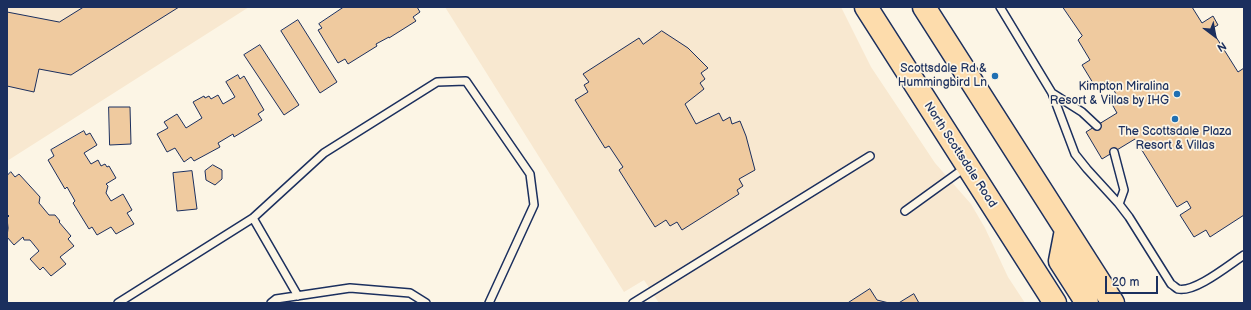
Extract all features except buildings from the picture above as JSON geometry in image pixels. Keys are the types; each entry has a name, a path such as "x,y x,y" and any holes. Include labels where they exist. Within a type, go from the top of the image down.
{"main road":[{"name":"North Scottsdale Road","path":"866,7 1055,303"},
{"path":"924,7 1112,303"},
{"path":"1066,230 1060,261 1087,303"}],"lane":[{"path":"1000,7 1052,93 1075,154 1129,217 1171,284 1178,289 1187,289 1203,283 1244,255"},
{"path":"118,303 253,218 324,153 437,82 466,81 530,174 534,205 490,303"},
{"path":"1052,93 1082,112 1097,126"},
{"path":"1114,152 1124,190 1119,204"},
{"path":"633,303 870,156"},
{"path":"905,211 968,165"},
{"path":"253,218 298,296"},
{"path":"271,303 276,299 350,288 410,293 426,303"}],"shaded area":[{"path":"7,7 249,7 7,161"},
{"path":"445,7 841,7 871,67 935,163 971,204 985,228 1008,277 1025,303 659,303 644,280 624,292"}],"place":[{"name":"Scottsdale Rd & Hummingbird Ln","path":"995,76"},
{"name":"Kimpton Miralina Resort & Villas by IHG","path":"1177,94"},
{"name":"The Scottsdale Plaza Resort & Villas","path":"1175,119"}]}
